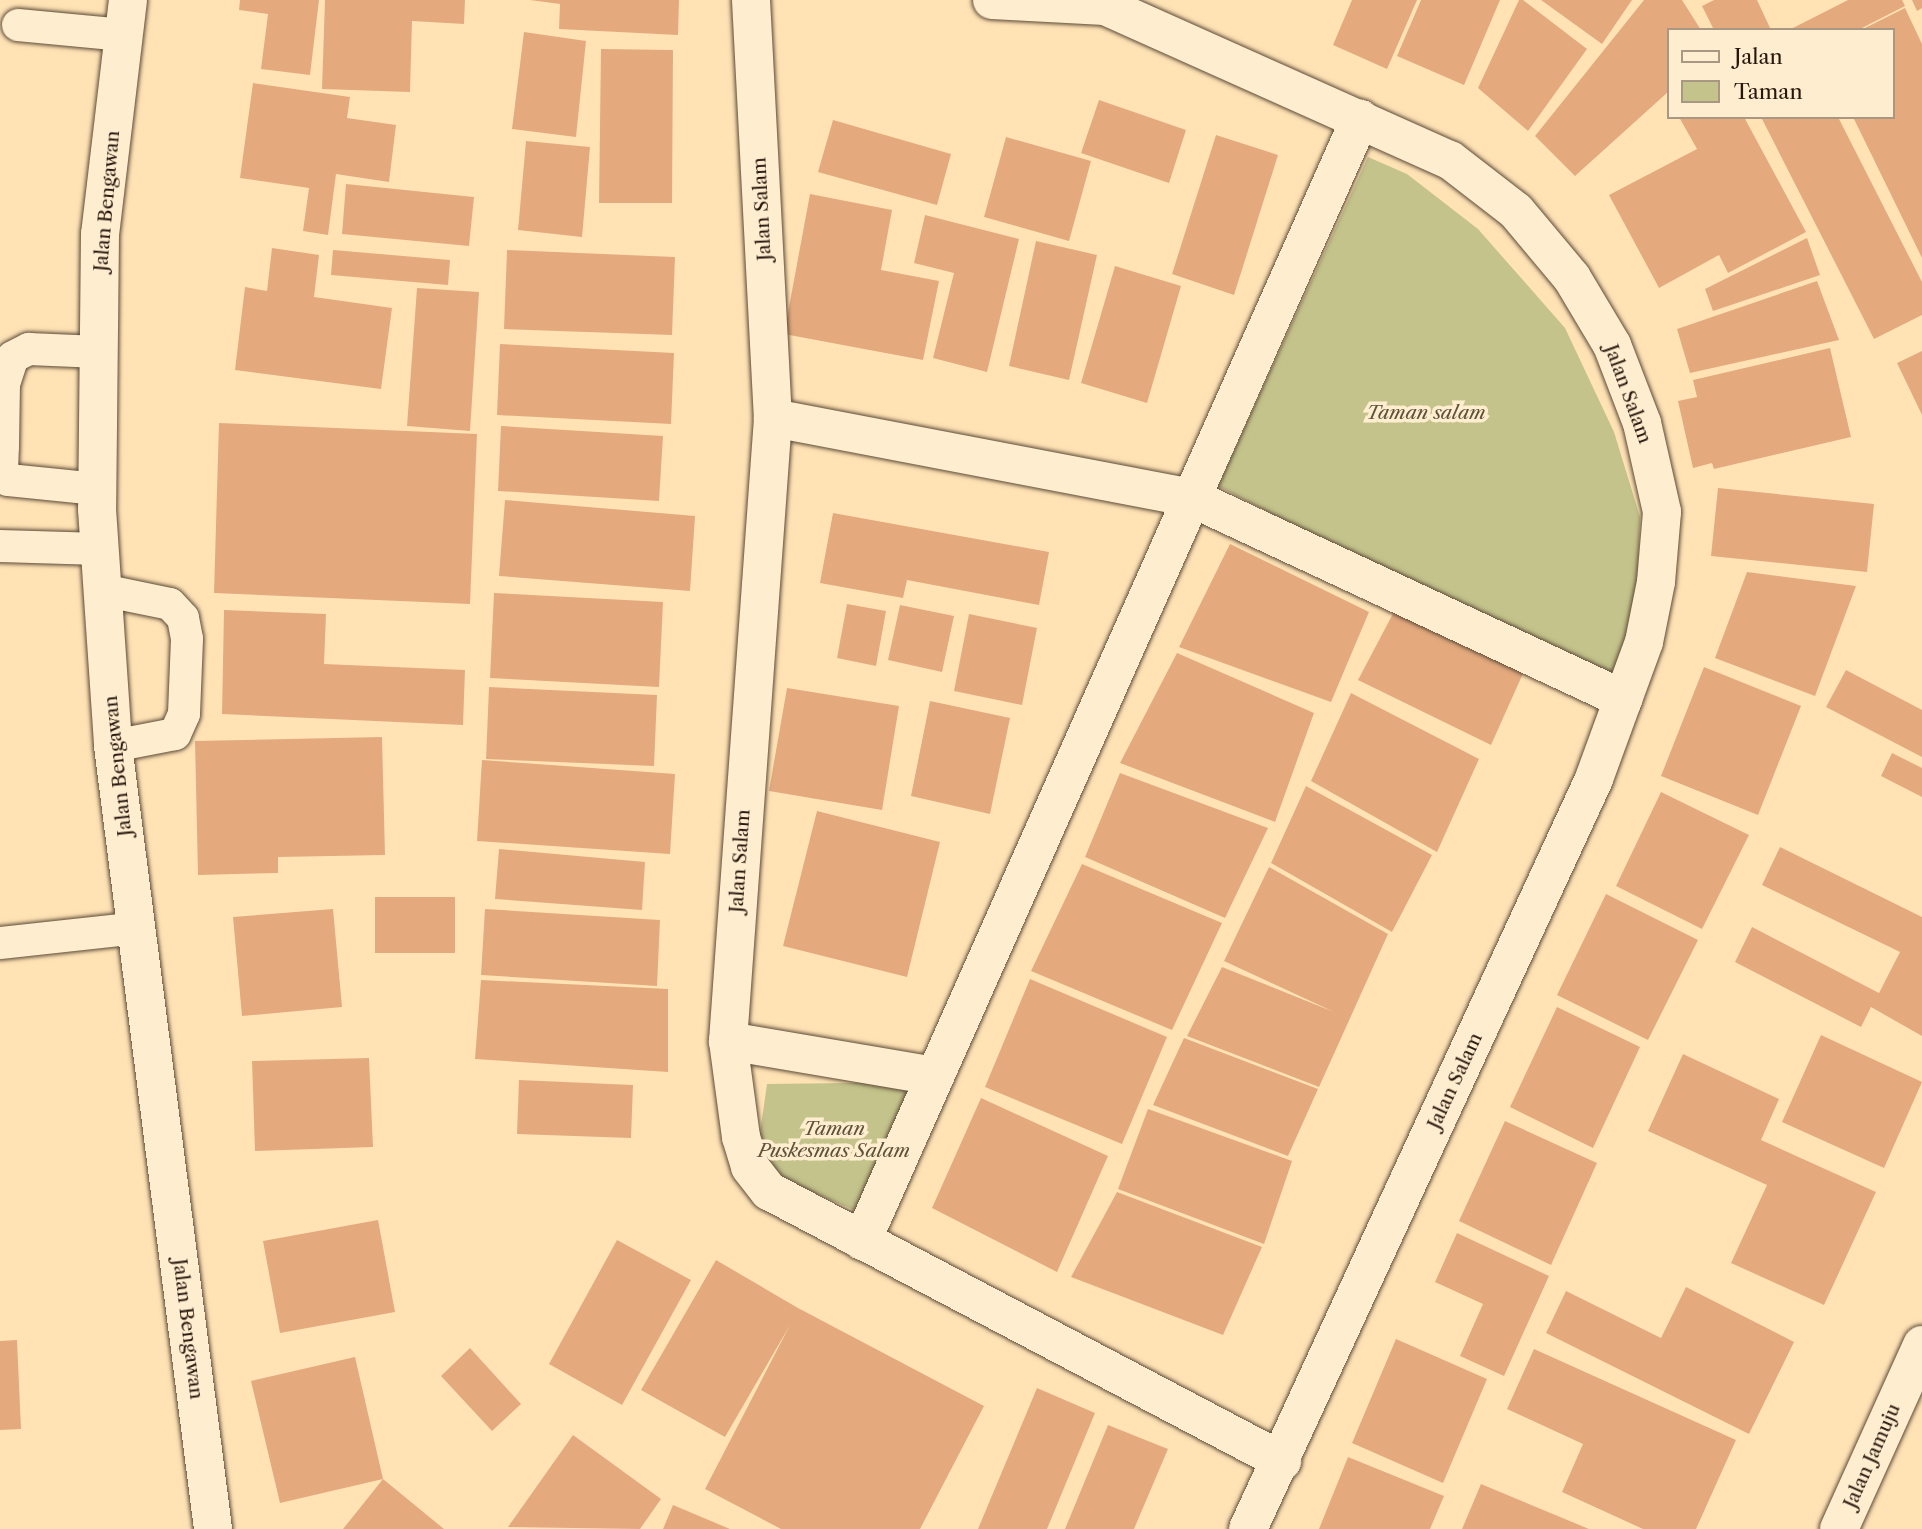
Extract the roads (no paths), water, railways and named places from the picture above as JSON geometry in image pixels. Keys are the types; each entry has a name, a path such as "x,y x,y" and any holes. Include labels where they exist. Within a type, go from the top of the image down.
{"street":[{"name":"Jalan Salam","path":"751,0 773,418 728,1041 741,1137 750,1167 769,1191 1282,1461"},
{"name":"Jalan Salam","path":"992,0 1106,3 1450,160 1516,211 1572,278 1612,345 1642,423 1662,512 1656,582 1644,642 1594,779 1282,1461 1248,1529"},
{"name":"Jalan Bengawan","path":"126,18 100,234 97,489 102,590 113,746 213,1529"},
{"path":"862,1241 1360,120"},
{"path":"773,418 1192,498 1624,699"},
{"path":"728,1041 935,1076"},
{"name":"Jalan Jamuju","path":"1839,1529 1922,1345"}],"lane":[{"path":"18,25 126,18"},
{"path":"97,489 8,480 2,471 4,384 13,357 29,349 99,352"},
{"path":"0,546 100,549"},
{"path":"102,590 170,604 183,618 187,639 184,714 176,734 113,746"},
{"path":"0,943 137,928"}],"park label":[{"name":"Taman salam","path":"1426,413"},
{"name":"Taman Puskesmas Salam","path":"834,1140"}]}
